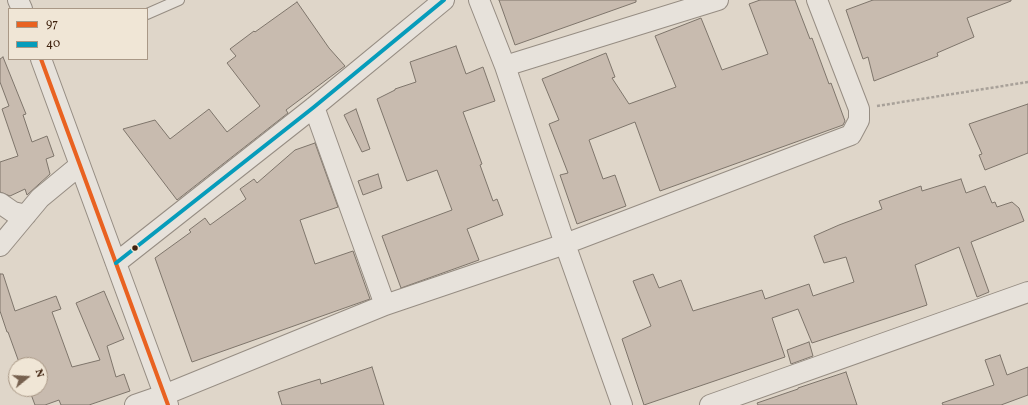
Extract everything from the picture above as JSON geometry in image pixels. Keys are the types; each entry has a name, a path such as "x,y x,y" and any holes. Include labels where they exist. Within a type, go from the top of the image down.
{"street":[{"path":"116,263 314,107 444,0"},
{"path":"479,0 505,66 565,244 622,405"},
{"path":"505,66 718,0"},
{"path":"135,405 166,400 385,305 565,244 851,135 859,120 859,109 817,0"},
{"path":"41,60 166,400"},
{"path":"314,107 385,305"},
{"path":"0,246 40,198 80,165"},
{"path":"0,203 12,212 26,215"},
{"path":"710,405 1028,292"}],"lane":[{"path":"148,14 179,0"}],"path":[{"path":"859,109 1028,82"}],"building":[{"path":"499,0 636,0 636,2 515,45"},
{"path":"760,0 795,0 810,39 812,38 829,84 831,83 845,121 843,125 660,191 635,122 589,140 603,179 615,175 626,206 577,224 560,175 568,173 549,124 559,120 542,79 606,53 615,77 612,78 629,104 676,87 655,36 701,18 722,70 768,54 749,4"},
{"path":"873,0 1011,1 967,18 974,37 937,53 938,56 874,81 868,57 863,59 846,10"},
{"path":"297,2 329,48 345,66 286,110 288,113 177,200 123,129 155,120 170,139 209,109 227,132 260,106 227,63 236,56 230,49"},
{"path":"456,46 466,74 483,67 495,101 463,112 482,164 480,165 493,201 497,199 503,215 467,229 479,260 401,288 382,236 452,210 437,170 407,181 377,99 395,89 416,82 410,62"},
{"path":"3,57 26,114 23,115 32,142 47,136 54,156 46,159 50,174 27,195 25,189 10,196 0,192 0,162 18,156 2,109 9,106 0,82 0,59"},
{"path":"1028,104 1028,153 985,170 979,155 982,154 969,124"},
{"path":"356,109 370,149 362,152 344,115"},
{"path":"315,143 338,207 300,220 315,264 353,251 370,299 192,362 155,258 191,232 189,230 205,218 210,225 246,199 240,189 254,179 257,183 295,150"},
{"path":"378,174 382,188 363,195 358,181"},
{"path":"961,179 966,193 985,186 992,203 995,202 997,207 1012,202 1019,208 1024,221 971,242 989,292 977,297 959,247 915,265 927,305 812,343 798,309 772,318 785,357 644,405 622,339 651,326 633,281 653,274 659,288 681,280 693,311 762,290 765,299 809,284 813,296 854,282 846,257 824,263 814,236 882,209 879,201 921,186 922,191"},
{"path":"0,274 3,274 15,311 56,296 61,309 52,312 72,367 100,360 76,303 104,291 124,339 107,346 116,377 124,374 130,391 89,405 61,405 59,400 45,405 35,405 32,397 48,397 48,357 17,357 0,311"},
{"path":"809,342 813,356 791,364 787,350"},
{"path":"1000,355 1007,375 1028,367 1028,395 1001,405 943,405 942,403 994,385 985,360"},
{"path":"372,367 384,405 282,405 278,392 320,379 321,384"},
{"path":"846,372 857,405 758,405 757,403 798,388"}],"transit line":[{"name":"40","path":"116,263 314,107 444,0"},
{"name":"97","path":"41,60 168,405"}]}
